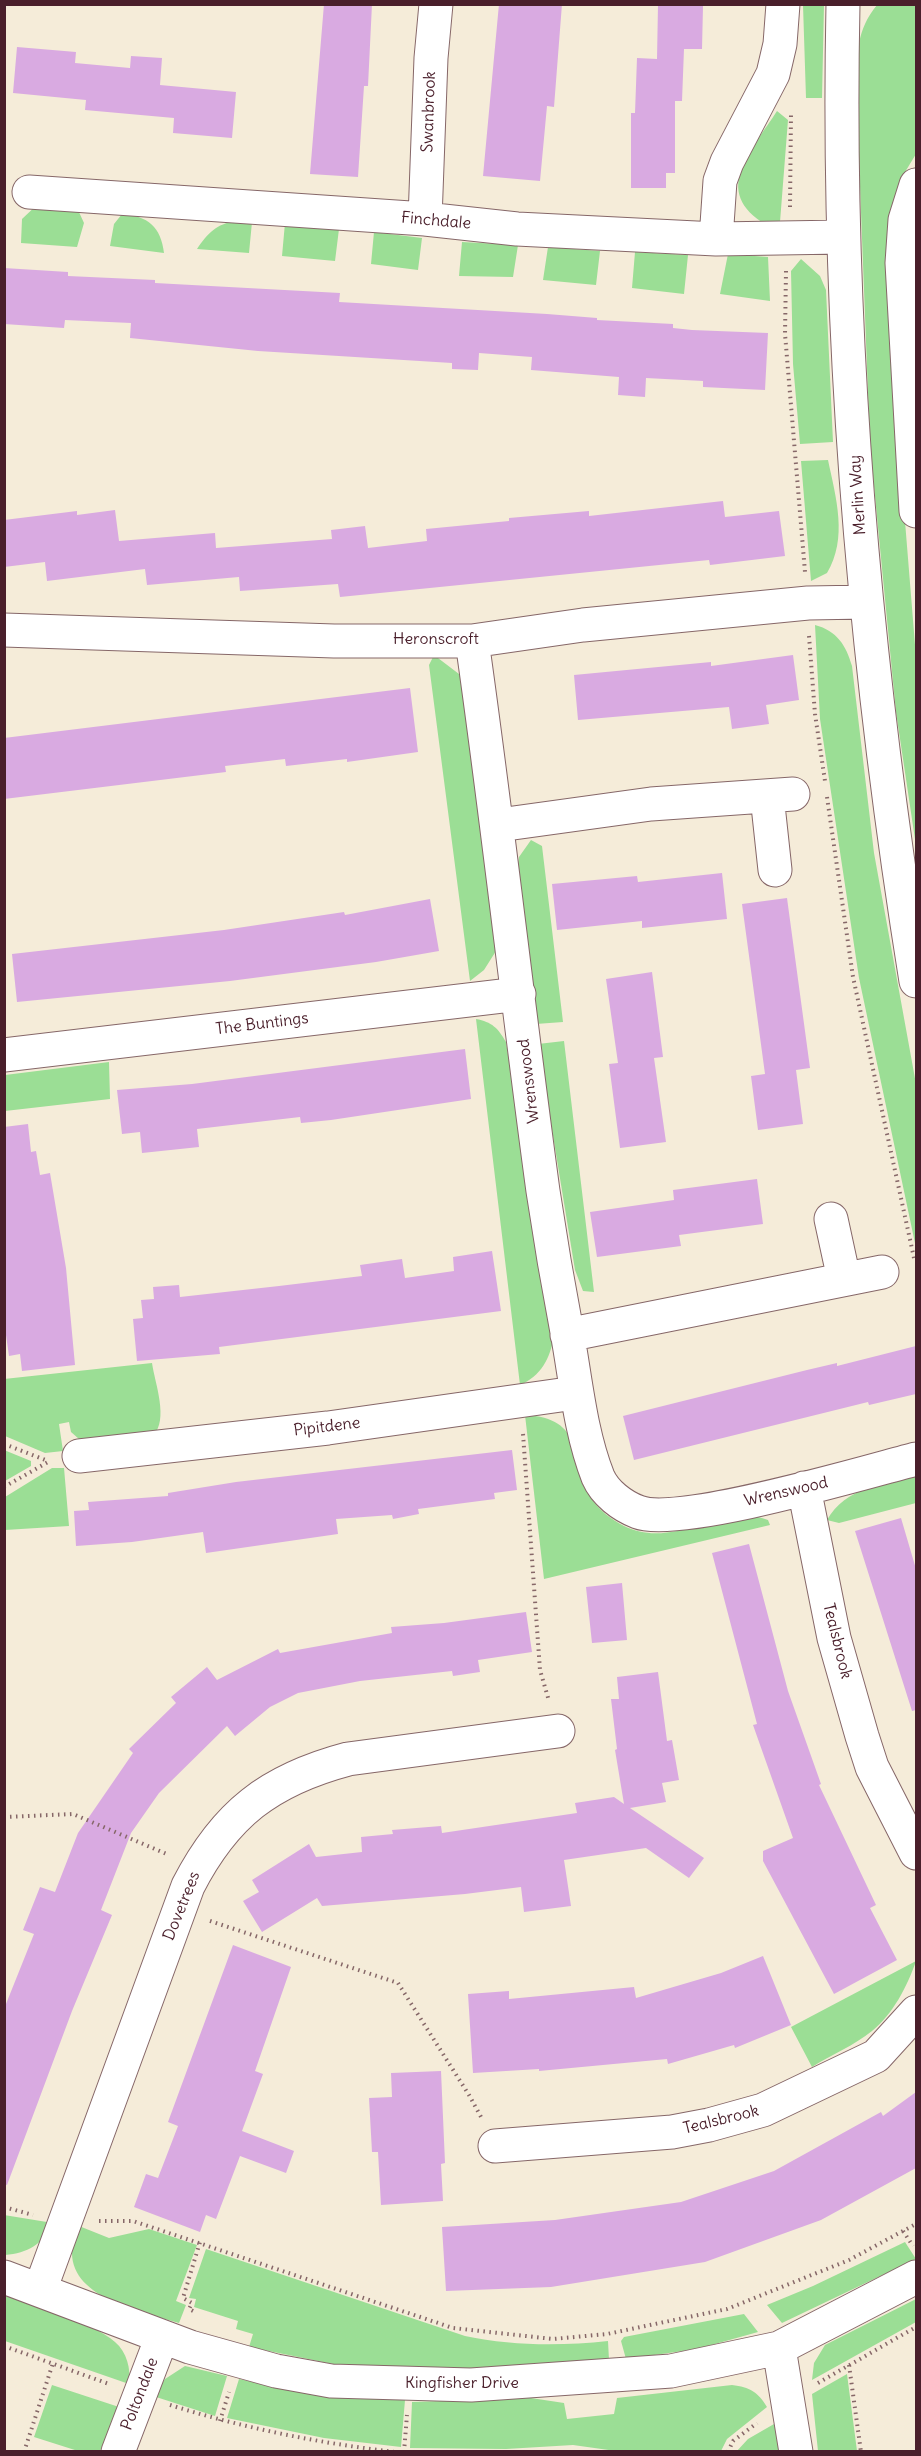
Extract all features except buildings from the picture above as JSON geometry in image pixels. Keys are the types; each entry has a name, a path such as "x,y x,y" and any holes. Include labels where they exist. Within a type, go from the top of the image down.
{"street":[{"name":"Swanbrook","path":"425,219 431,57 436,4"},
{"path":"716,239 720,181 727,162 773,74 780,44 783,4"},
{"name":"Merlin Way","path":"843,4 843,237 866,602 892,829 916,981"},
{"path":"916,186 905,220 902,263 916,510"},
{"name":"Finchdale","path":"29,192 425,219 517,229 716,239 843,237"},
{"name":"Heronscroft","path":"4,630 334,641 472,641 583,626 808,603 866,602"},
{"name":"Wrenswood","path":"472,641 499,825 552,1255 575,1393 599,1479 607,1492 638,1512 656,1517 804,1488 916,1459"},
{"path":"499,825 651,804 780,795 775,870"},
{"name":"The Buntings","path":"4,1055 519,994"},
{"path":"831,1219 844,1279"},
{"path":"567,1335 882,1272"},
{"name":"Pipitdene","path":"64,1459 328,1428 575,1393"},
{"name":"Tealsbrook","path":"804,1488 834,1638 862,1736 872,1767 916,1853"},
{"name":"Dovetrees","path":"40,2290 178,1911 198,1867 217,1839 246,1806 268,1789 316,1767 348,1759 558,1731"},
{"name":"Tealsbrook","path":"495,2146 672,2132 764,2110 876,2056 916,2012"},
{"name":"Kingfisher Drive","path":"4,2277 162,2337 276,2372 331,2381 471,2385 671,2371 779,2348 916,2277"},
{"name":"Poltondale","path":"118,2451 162,2337"},
{"path":"779,2348 796,2451"}],"path":[{"path":"773,74 791,79 790,239 786,275 785,334 815,714 825,784"},
{"path":"827,795 853,977 914,1259"},
{"path":"521,1400 540,1670 558,1731"},
{"path":"4,1444 64,1459"},
{"path":"4,1487 64,1459"},
{"path":"4,1817 73,1814 198,1867"},
{"path":"178,1911 398,1983 470,2095 495,2146"},
{"path":"4,2207 34,2215 69,2214 85,2221 133,2221 453,2328 553,2339 607,2334 727,2309 849,2260 916,2224"},
{"path":"903,2232 916,2251"},
{"path":"4,2346 139,2395 220,2421 274,2433 395,2451"},
{"path":"24,2451 53,2363"},
{"path":"849,2365 861,2451"},
{"path":"552,2451 586,2451"}],"green space":[{"path":"803,5 824,5 822,98 806,98"},
{"path":"877,5 916,5 916,154 902,177 898,435 916,657 916,846 896,712 870,445 856,83 859,42 865,24"},
{"path":"777,111 788,120 780,222 767,225 750,212 741,199 738,184 748,155"},
{"path":"40,202 78,210 84,223 77,247 21,243 22,219"},
{"path":"122,214 139,217 152,224 160,236 164,253 110,246 114,224"},
{"path":"236,221 252,222 249,253 197,249 213,230 223,224"},
{"path":"285,223 339,229 335,261 282,256"},
{"path":"374,232 422,238 418,270 371,264"},
{"path":"462,242 518,245 513,277 459,276"},
{"path":"548,247 600,251 596,285 543,280"},
{"path":"635,252 688,255 684,294 632,288"},
{"path":"728,254 768,257 770,301 720,294"},
{"path":"801,259 820,276 826,290 833,442 800,444 793,364 791,271"},
{"path":"828,460 837,503 839,532 833,560 827,573 811,581 801,461"},
{"path":"815,625 829,631 840,640 852,666 874,853 916,1084 916,1248 859,978 820,719"},
{"path":"434,655 459,674 465,687 496,951 484,970 470,981 429,665"},
{"path":"531,840 542,846 563,1022 536,1024 517,871 519,857"},
{"path":"476,1019 494,1026 506,1042 554,1336 550,1352 539,1372 520,1385"},
{"path":"564,1041 594,1292 583,1291 575,1270 538,1044"},
{"path":"109,1062 110,1099 5,1111 5,1075"},
{"path":"152,1363 161,1411 158,1429 153,1436 87,1446 71,1432 69,1422 59,1424 63,1451 45,1453 5,1436 4,1379"},
{"path":"525,1415 544,1418 558,1424 567,1432 573,1443 590,1496 605,1514 624,1526 642,1532 661,1533 734,1517 751,1516 768,1520 770,1525 544,1579"},
{"path":"4,1450 31,1461 31,1466 5,1481"},
{"path":"52,1468 64,1468 69,1526 5,1530 5,1497"},
{"path":"916,1475 916,1503 839,1523 827,1520 844,1500 854,1494 877,1485"},
{"path":"916,1961 898,1999 880,2024 858,2041 812,2067 791,2027"},
{"path":"4,2215 53,2223 49,2231 34,2246 21,2252 5,2255"},
{"path":"79,2226 109,2238 149,2229 197,2245 176,2301 186,2305 179,2323 113,2302 84,2282 75,2269 72,2253"},
{"path":"905,2242 916,2259 782,2323 767,2305 813,2286"},
{"path":"206,2249 465,2336 501,2342 536,2344 608,2341 609,2360 470,2370 333,2364 249,2347 253,2334 236,2329 238,2321 194,2307 196,2299 189,2298"},
{"path":"5,2295 78,2321 115,2342 125,2356 129,2367 129,2384 5,2341"},
{"path":"916,2299 916,2322 812,2380 814,2363 825,2345"},
{"path":"744,2314 758,2332 697,2349 626,2359 621,2341 624,2337"},
{"path":"185,2366 227,2376 215,2416 153,2396 165,2379"},
{"path":"847,2374 857,2451 818,2451 812,2394"},
{"path":"239,2379 319,2396 405,2400 401,2447 324,2438 227,2418"},
{"path":"52,2385 119,2407 100,2451 78,2451 34,2437"},
{"path":"732,2385 753,2391 767,2407 727,2439 721,2451 623,2452 573,2445 506,2449 410,2448 412,2402 531,2398 564,2403 567,2419 614,2414 617,2398"},
{"path":"774,2424 781,2451 736,2452 748,2439"}]}
